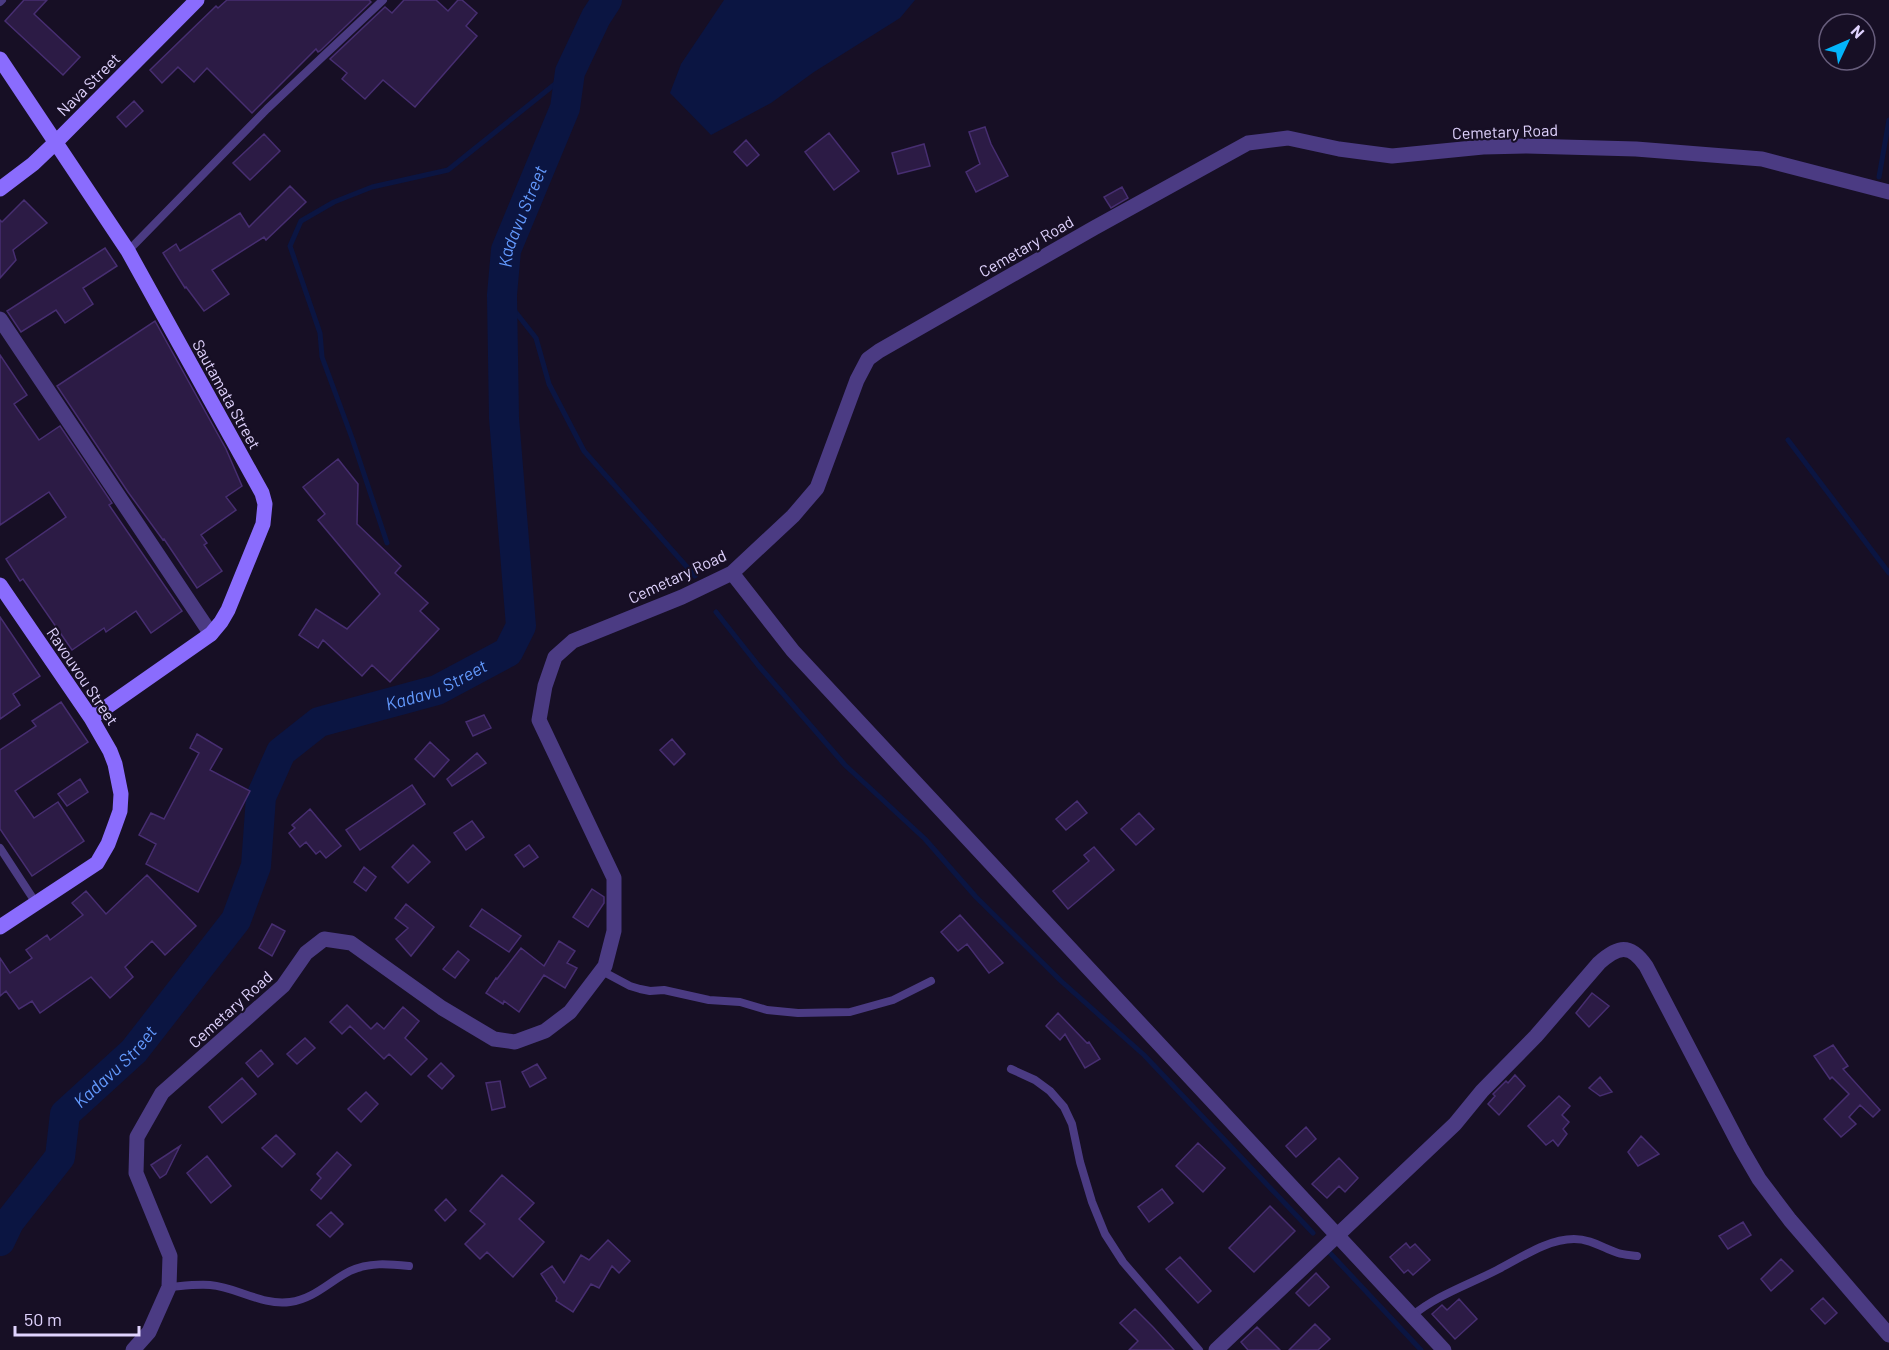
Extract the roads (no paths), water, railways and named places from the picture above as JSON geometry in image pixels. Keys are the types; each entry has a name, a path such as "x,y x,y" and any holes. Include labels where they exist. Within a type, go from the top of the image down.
{"street":[{"name":"Nava Street","path":"0,189 33,164 55,143 197,0"},
{"name":"Sautamata Street","path":"0,59 128,251 262,493 265,504 263,524 228,610 211,634 91,718"},
{"name":"Cemetary Road","path":"133,1350 149,1332 168,1287 170,1256 136,1173 137,1137 162,1093 284,986 306,953 324,939 351,943 442,1008 494,1039 515,1042 545,1031 570,1012 605,966 614,931 614,878 539,720 545,687 555,657 573,641 682,597 732,573 794,516 817,488 857,381 868,359 1094,228 1248,143 1288,138 1339,149 1392,156 1516,146 1636,149 1762,159 1889,192"},
{"path":"0,319 211,634"},
{"path":"732,573 793,651 1444,1350"},
{"name":"Ravouvou Street","path":"0,585 91,718 110,750 116,764 121,794 120,811 108,844 97,863 0,927"},
{"path":"1216,1350 1455,1124 1482,1091 1536,1036 1599,963 1615,950 1626,949 1635,953 1646,966 1759,1179 1790,1221 1889,1335"}],"lane":[{"path":"128,251 267,109 383,0"},
{"path":"0,848 36,903"},
{"path":"602,970 640,989 664,990 709,1000 740,1002 767,1010 798,1013 850,1012 893,1000 931,981"},
{"path":"1011,1069 1035,1080 1050,1091 1064,1107 1072,1124 1092,1202 1105,1234 1122,1262 1199,1350"},
{"path":"1412,1316 1428,1304 1456,1289 1529,1253 1566,1239 1584,1240 1620,1253 1637,1256"},
{"path":"168,1287 211,1285 286,1303 308,1297 346,1273 364,1266 378,1264 409,1266"}],"waterway":[{"name":"Kadavu Street","path":"0,1241 9,1222 60,1157 65,1114 134,1051 236,920 256,866 261,797 281,752 319,722 437,690 508,652 521,626 504,418 502,295 506,250 565,108 570,72 596,17 607,0"},
{"path":"387,543 322,357 320,333 290,246 301,221 334,202 372,187 448,170 570,72"},
{"path":"1879,177 1889,120"},
{"path":"502,295 536,338 549,384 584,451 695,576"},
{"path":"1788,440 1889,573"},
{"path":"716,612 758,665 845,765 925,839 976,897 1061,981 1144,1055 1313,1233"},
{"path":"1330,1253 1421,1350"}]}
